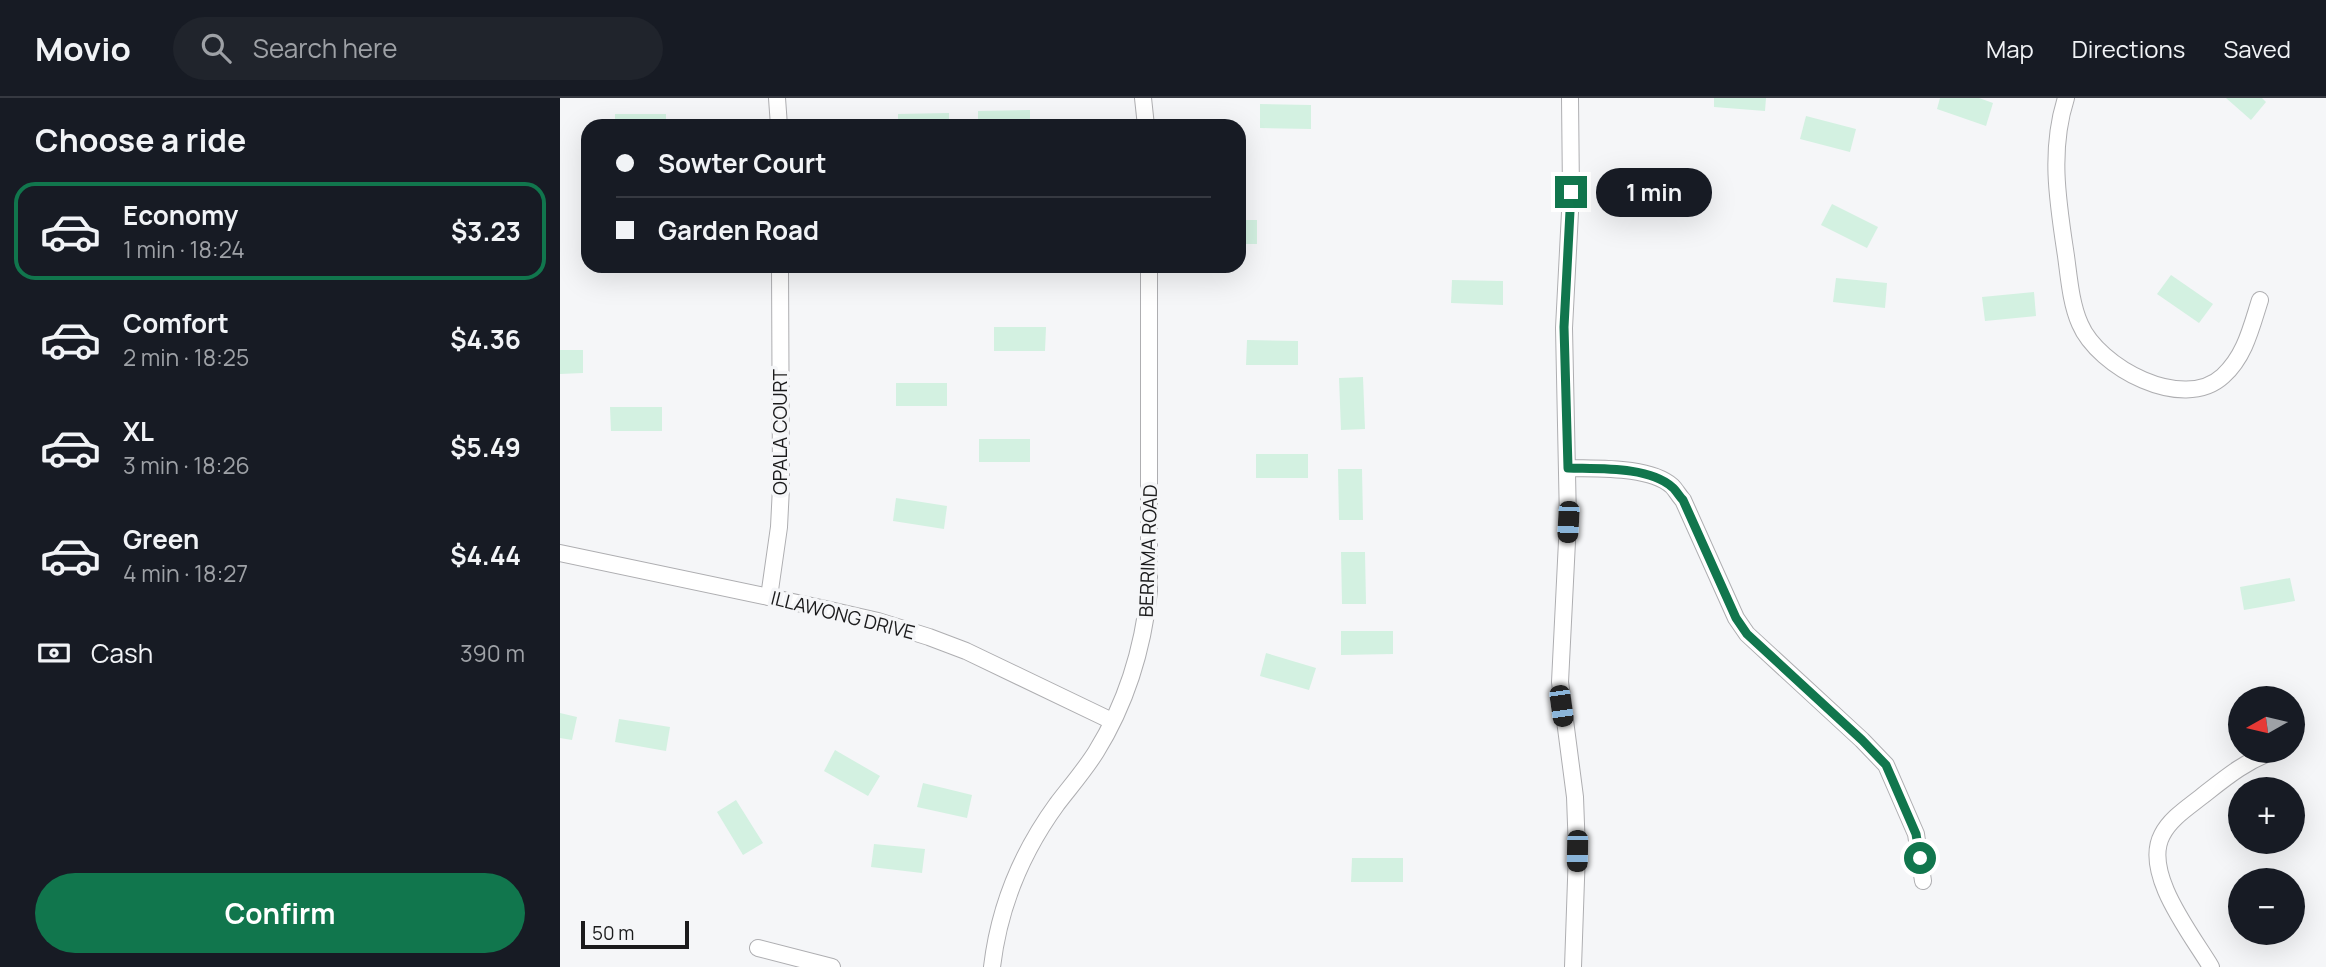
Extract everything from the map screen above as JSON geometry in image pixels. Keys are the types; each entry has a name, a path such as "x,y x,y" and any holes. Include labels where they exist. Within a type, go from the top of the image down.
{"street":[{"path":"778,98 779,119"},
{"path":"1143,98 1145,119"},
{"path":"1570,98 1571,192 1564,327 1568,522 1560,682 1575,797 1577,851 1573,967"},
{"path":"2066,98 2056,153 2055,173 2060,214 2080,325 2101,353 2143,380 2164,388 2200,388 2222,377 2243,351 2260,300"},
{"name":"OPALA COURT","path":"769,597 779,527 781,487 780,273"},
{"name":"BERRIMA ROAD","path":"992,967 1004,906 1020,867 1043,825 1097,751 1126,692 1138,659 1149,591 1149,273"},
{"path":"1568,468 1651,475 1673,487 1683,500 1736,618 1747,634 1886,765 1916,834 1923,881"},
{"name":"ILLAWONG DRIVE","path":"560,553 878,621 966,651 1112,721"},
{"path":"2211,967 2169,896 2160,875 2158,847 2162,834 2172,821 2245,763"},
{"path":"758,948 832,967"}],"green space":[{"path":"1714,98 1766,98 1765,111 1714,107"},
{"path":"1940,98 1979,98 1993,103 1986,126 1937,109"},
{"path":"2226,98 2262,98 2266,102 2251,120"},
{"path":"1260,104 1311,105 1311,129 1260,128"},
{"path":"1030,110 1030,119 978,119 978,111"},
{"path":"949,113 949,119 898,119 898,114"},
{"path":"615,114 666,114 666,119 615,119"},
{"path":"1806,116 1856,129 1850,152 1800,139"},
{"path":"1832,204 1878,227 1867,248 1821,225"},
{"path":"1246,220 1257,220 1257,244 1246,244"},
{"path":"2171,275 2213,304 2199,323 2157,294"},
{"path":"1836,278 1887,283 1885,308 1833,302"},
{"path":"1452,280 1503,281 1503,305 1451,303"},
{"path":"2034,292 2036,316 1985,321 1982,297"},
{"path":"994,327 1046,327 1045,351 994,351"},
{"path":"1247,340 1298,341 1298,365 1246,365"},
{"path":"560,350 583,350 583,373 560,374"},
{"path":"1363,377 1365,429 1341,430 1339,378"},
{"path":"896,383 947,383 947,406 896,406"},
{"path":"610,407 662,407 662,431 611,431"},
{"path":"979,439 1030,439 1030,462 979,462"},
{"path":"1256,454 1308,454 1308,478 1256,478"},
{"path":"1338,469 1362,469 1363,520 1339,520"},
{"path":"896,498 947,506 944,529 893,521"},
{"path":"1341,552 1365,552 1366,604 1342,604"},
{"path":"2290,578 2295,601 2244,610 2240,587"},
{"path":"1341,631 1393,631 1393,654 1341,655"},
{"path":"1266,653 1316,668 1309,690 1260,676"},
{"path":"560,713 577,717 572,740 560,738"},
{"path":"619,719 670,727 666,751 615,742"},
{"path":"835,750 880,776 868,796 824,771"},
{"path":"923,783 972,795 967,818 917,807"},
{"path":"736,800 763,843 743,855 717,812"},
{"path":"874,844 925,849 922,873 871,867"},
{"path":"1352,858 1403,858 1403,882 1351,882"}],"route":[{"path":"1571,192 1564,327 1568,468 1651,475 1673,487 1683,500 1736,618 1747,634 1886,765 1916,834 1920,858"}]}
